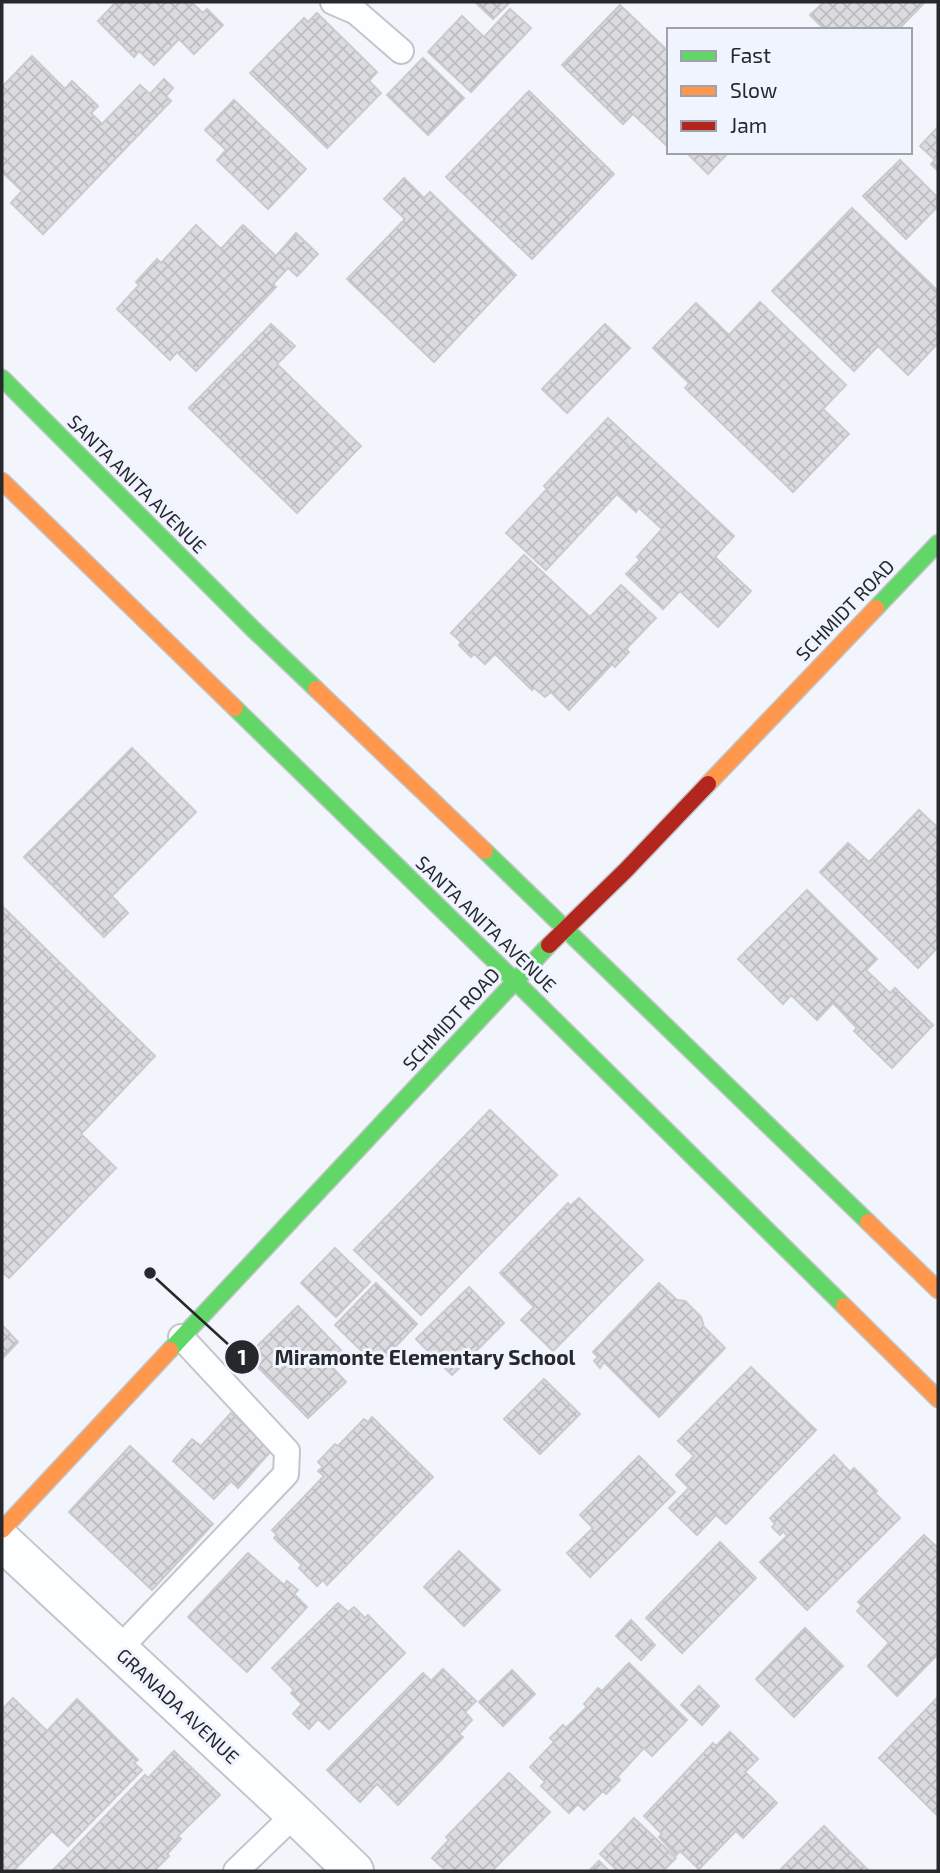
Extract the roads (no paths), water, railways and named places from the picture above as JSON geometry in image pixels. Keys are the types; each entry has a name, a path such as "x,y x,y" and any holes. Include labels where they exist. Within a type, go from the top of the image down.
{"main road":[{"name":"SANTA ANITA AVENUE","path":"2,379 254,630 938,1290"},
{"name":"SANTA ANITA AVENUE","path":"2,481 515,981 938,1399"},
{"name":"SCHMIDT ROAD","path":"2,1530 565,928 626,870 938,542"}],"street":[{"name":"GRANADA AVENUE","path":"2,1541 354,1871"}],"lane":[{"path":"333,2 356,12 401,51"},
{"path":"118,1650 286,1474 287,1451 181,1337"},
{"path":"236,1871 295,1814"}],"place":[{"name":"Miramonte Elementary School","path":"150,1273"}]}
